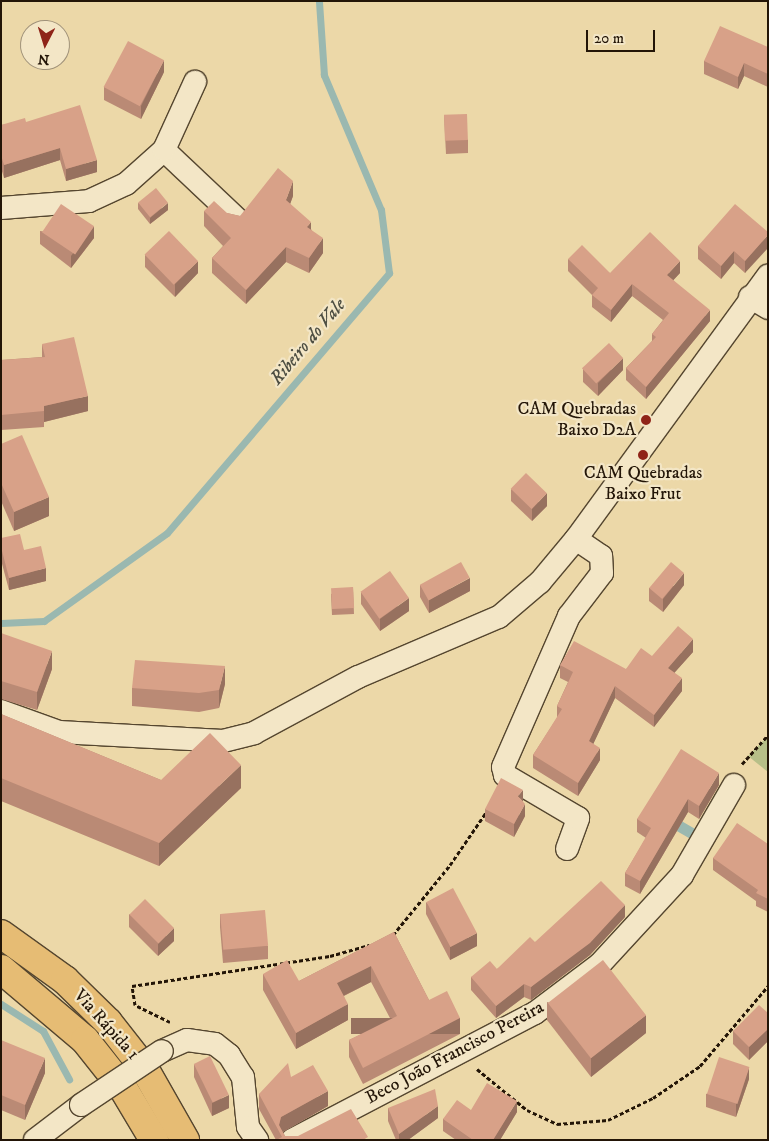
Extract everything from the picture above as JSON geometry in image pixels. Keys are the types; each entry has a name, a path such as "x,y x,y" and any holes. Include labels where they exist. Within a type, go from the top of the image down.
{"highway":[{"path":"1,913 65,980"},
{"name":"Via Rápida 1","path":"1,934 65,980 127,1045 185,1140"},
{"name":"Via Rápida 1","path":"1,970 46,1003 105,1063 154,1140"},
{"path":"1,981 46,1003"}],"street":[{"path":"1,208 69,204 104,196 126,184 164,150 195,82"},
{"path":"164,150 236,218"},
{"path":"1,711 59,732 185,741 223,740 254,733 358,677 499,617 540,582 576,539 759,302 768,276"},
{"path":"567,849 578,818 505,775 503,766 569,616 602,573 601,556 576,539"},
{"name":"Beco João Francisco Pereira","path":"292,1140 535,1013 600,964 682,875 734,785"},
{"path":"35,1140 81,1105 162,1051 187,1040 215,1044 229,1055 243,1077 248,1127 257,1140"}],"path":[{"path":"734,785 739,766 768,735"},
{"path":"389,940 450,865 505,775"},
{"path":"154,1016 136,1005 132,986 330,956 372,944"},
{"path":"473,1065 527,1110 558,1124 608,1120 653,1098 700,1066 768,986"}],"green space":[{"path":"768,736 768,772 748,756"}],"water":[{"path":"671,815 699,831 693,841 666,825"}],"building":[{"path":"720,26 768,47 768,74 744,63 738,77 704,61"},
{"path":"128,41 164,60 140,106 104,87"},
{"path":"80,105 97,160 66,169 60,148 4,165 1,155 1,125 25,118 26,122"},
{"path":"467,114 468,140 445,141 444,115"},
{"path":"278,168 293,181 286,200 311,222 307,227 323,238 309,258 286,247 246,290 212,258 231,238 204,211 214,201 227,213 240,216"},
{"path":"156,188 168,203 150,217 138,202"},
{"path":"61,204 94,226 75,255 42,232"},
{"path":"735,204 768,232 768,235 745,261 734,251 721,266 698,246"},
{"path":"169,231 198,261 174,285 145,255"},
{"path":"650,232 680,261 667,275 710,310 646,387 626,368 656,337 652,334 669,313 632,284 611,310 592,295 598,288 568,259 582,245 610,273"},
{"path":"74,337 88,396 44,406 44,411 1,415 1,360 45,357 42,344"},
{"path":"609,343 623,358 596,384 582,368"},
{"path":"22,435 49,497 14,512 1,483 1,444"},
{"path":"526,473 547,493 532,509 511,489"},
{"path":"20,534 24,550 41,546 46,568 9,578 1,547 1,538"},
{"path":"461,562 470,578 429,601 420,585"},
{"path":"671,562 684,573 662,599 649,588"},
{"path":"390,571 409,598 379,619 361,592"},
{"path":"353,587 354,608 332,609 331,588"},
{"path":"678,626 693,639 668,668 682,678 654,715 615,686 589,741 600,748 578,783 533,755 562,709 557,706 573,672 560,665 574,641 626,669 641,648 652,656"},
{"path":"1,633 52,651 37,692 1,681"},
{"path":"135,660 225,666 219,690 199,693 132,688"},
{"path":"1,714 161,780 210,733 241,765 159,843 1,778"},
{"path":"681,749 719,773 699,806 688,799 640,881 625,873 651,828 637,819"},
{"path":"501,778 523,790 518,796 525,804 514,824 485,809"},
{"path":"737,823 768,844 768,899 756,893 758,890 713,858"},
{"path":"601,881 625,905 590,943 531,987 524,984 496,1006 471,977 490,961 497,969 530,937 535,942"},
{"path":"453,888 477,933 450,947 427,902"},
{"path":"145,899 174,928 158,944 129,915"},
{"path":"265,910 268,946 223,950 220,914"},
{"path":"394,932 429,1000 447,991 460,1018 363,1068 349,1040 397,1016 371,966 337,983 348,1004 296,1033 263,974 287,960 299,981"},
{"path":"603,960 646,1015 591,1058 548,1003"},
{"path":"759,1005 768,1013 768,1029 749,1047 733,1031"},
{"path":"1,1040 45,1058 25,1105 1,1095"},
{"path":"210,1056 229,1095 213,1103 194,1064"},
{"path":"719,1057 749,1067 737,1104 707,1094"},
{"path":"288,1063 291,1077 313,1065 328,1091 281,1117 279,1125 285,1136 298,1136 351,1109 368,1137 363,1140 276,1140 282,1137 259,1094"},
{"path":"487,1083 517,1101 493,1140 473,1140 443,1119 457,1100 471,1110"},
{"path":"435,1089 438,1106 399,1134 388,1108"}],"waterway":[{"name":"Ribeiro do Vale","path":"1,623 44,621 167,533 389,273 381,210 324,75 319,1"},
{"path":"1,1004 43,1031 69,1079"}],"place":[{"name":"CAM Quebradas Baixo D2A","path":"646,420"},
{"name":"CAM Quebradas Baixo Frut","path":"643,455"}]}
